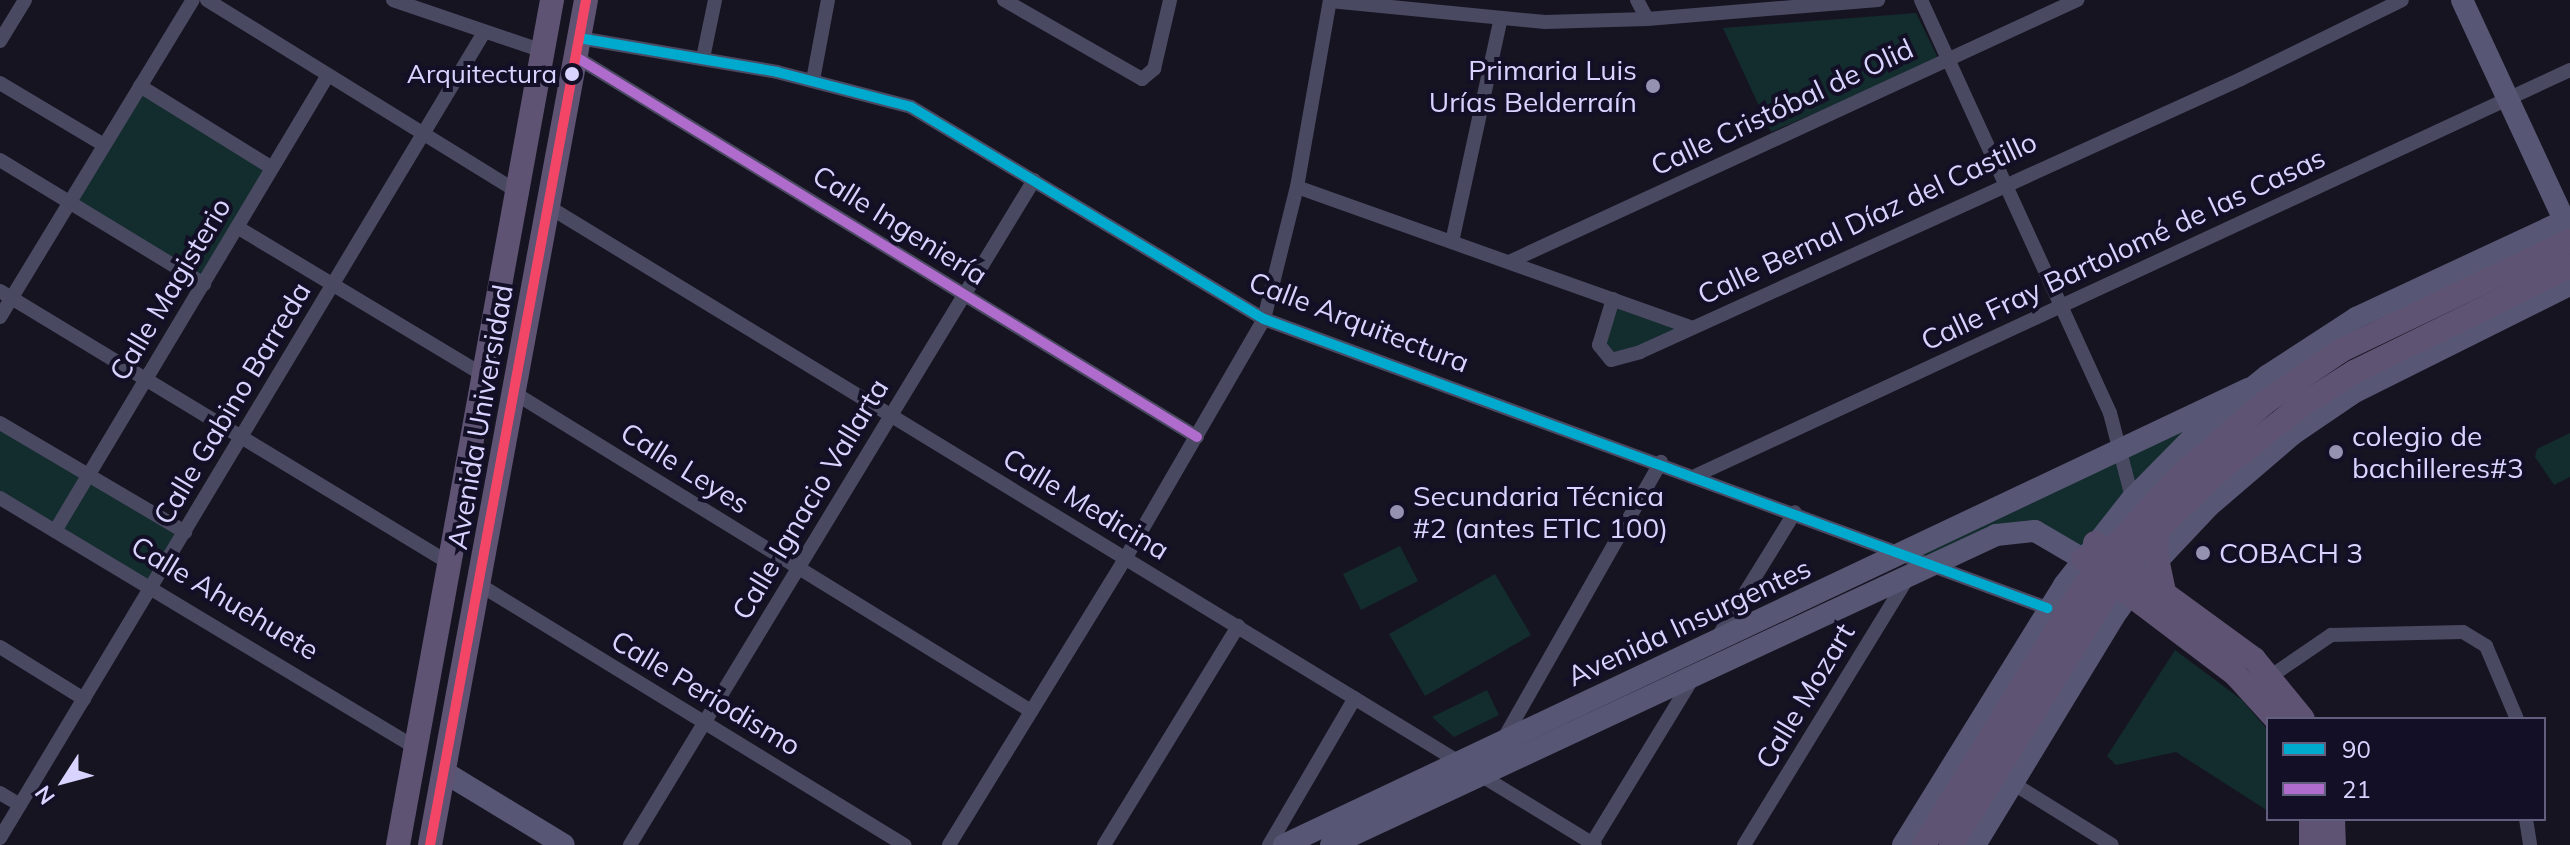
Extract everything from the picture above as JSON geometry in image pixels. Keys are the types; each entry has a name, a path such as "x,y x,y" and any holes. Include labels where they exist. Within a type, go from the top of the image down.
{"main road":[{"name":"Avenida Universidad","path":"398,845 552,0"},
{"name":"Avenida Universidad","path":"430,845 516,394 586,0"},
{"path":"1924,845 2127,554 2238,424 2321,362 2568,228"},
{"path":"1951,845 2127,554 2241,452 2326,389 2570,266"},
{"path":"2127,554 2164,592 2271,676 2302,717"},
{"path":"2127,554 2274,717"},
{"path":"2311,821 2311,845"},
{"path":"2333,821 2334,845"}],"street":[{"path":"0,41 25,0"},
{"path":"0,317 6,294 69,202 193,0"},
{"path":"207,0 518,192"},
{"path":"393,0 483,34 543,51"},
{"path":"703,58 715,0"},
{"path":"813,80 828,0"},
{"path":"1004,0 1142,79 1154,69 1170,0"},
{"path":"949,845 1125,559 1264,319 1297,187 1330,0 1500,21 1647,19 1878,0"},
{"path":"1637,0 1647,19"},
{"path":"1921,0 2062,304 2122,450 2127,554"},
{"name":"Calle Cristóbal de Olid","path":"1509,262 2077,0"},
{"name":"Calle Bernal Díaz del Castillo","path":"1297,187 1692,328 2007,181 2241,79 2402,0"},
{"path":"1975,845 2014,784 2127,554 2248,389 2356,318 2568,228 2462,0"},
{"path":"1452,242 1500,21"},
{"name":"Calle Gabino Barreda","path":"0,838 483,34"},
{"name":"Calle Arquitectura","path":"578,47 703,58 813,80 911,107 1264,319 1795,512 1908,564"},
{"name":"Calle Ingeniería","path":"578,47 964,295 1197,437"},
{"name":"Calle Fray Bartolomé de las Casas","path":"1697,475 2570,70"},
{"name":"Calle Magisterio","path":"55,531 328,75"},
{"path":"0,83 104,145"},
{"path":"140,86 272,168"},
{"path":"0,160 204,284"},
{"name":"Calle Ignacio Vallarta","path":"630,845 1034,180"},
{"name":"Calle Medicina","path":"549,207 1592,844"},
{"path":"237,227 485,376"},
{"path":"1903,845 2047,608 2236,481 2333,407 2419,356 2570,285"},
{"path":"6,294 451,564"},
{"path":"1613,299 1599,342 1606,358 1626,358 1692,328"},
{"name":"Avenida Insurgentes","path":"1284,845 1459,762 1507,750 1695,675 2122,450 2248,389"},
{"name":"Calle Leyes","path":"516,394 1031,711"},
{"path":"0,423 185,532"},
{"path":"1507,750 1661,462"},
{"name":"Calle Ahuehuete","path":"0,498 417,749"},
{"path":"1592,844 1795,512"},
{"name":"Avenida Insurgentes","path":"1337,844 1480,775 1507,750 1716,641 1908,564 1932,564 2023,528 2127,554"},
{"name":"Calle Mozart","path":"1744,845 1908,564"},
{"path":"1932,564 2047,608"},
{"name":"Calle Periodismo","path":"480,585 905,845"},
{"path":"1104,845 1238,626"},
{"path":"2271,676 2331,635 2463,632 2486,646 2516,717"},
{"path":"0,647 84,699"},
{"path":"1269,845 1355,698"},
{"path":"444,772 564,845"},
{"path":"2014,784 2112,845"},
{"path":"0,793 20,805"},
{"path":"2526,821 2530,845"}],"green space":[{"path":"1916,13 1939,60 1771,132 1723,28"},
{"path":"140,86 272,168 204,284 69,202"},
{"path":"1613,299 1692,328 1617,359 1599,342"},
{"path":"2226,404 2134,496 2124,452"},
{"path":"0,423 185,532 152,588 0,498"},
{"path":"2570,433 2570,477 2554,485 2535,457 2537,449"},
{"path":"2120,453 2131,500 2083,559 2035,531 1932,564 1905,554"},
{"path":"1400,546 1418,581 1361,610 1343,574"},
{"path":"1495,574 1531,635 1425,696 1389,634"},
{"path":"2175,650 2242,700 2266,728 2266,810 2176,752 2116,765 2107,756"},
{"path":"1487,690 1499,715 1454,737 1432,717"}],"transit line":[{"path":"430,845 586,0"},
{"name":"90","path":"579,38 777,72 911,107 1264,319 2047,608"},
{"name":"21","path":"576,57 1197,437"}],"place":[{"name":"Arquitectura","path":"572,74"},
{"name":"Primaria Luis Urías Belderraín","path":"1653,86"},
{"name":"colegio de bachilleres#3","path":"2336,452"},
{"name":"Secundaria Técnica #2 (antes ETIC 100)","path":"1397,512"},
{"name":"COBACH 3","path":"2203,553"}]}
